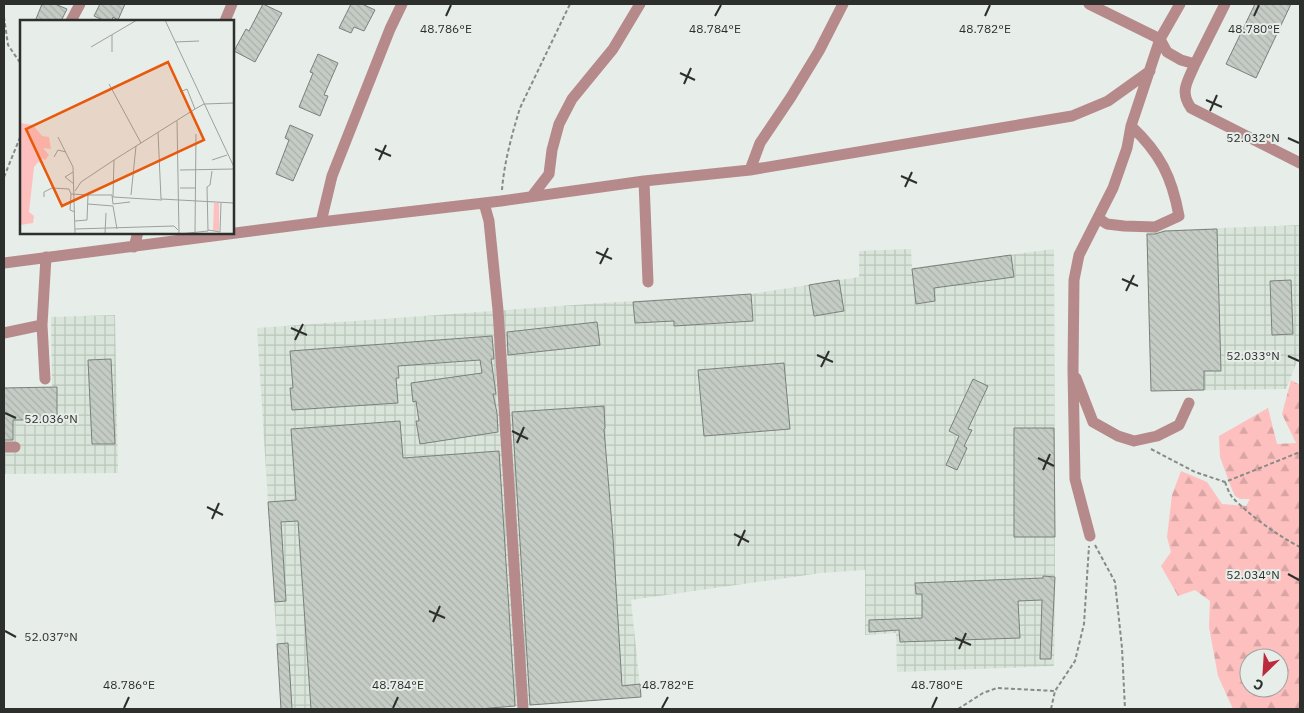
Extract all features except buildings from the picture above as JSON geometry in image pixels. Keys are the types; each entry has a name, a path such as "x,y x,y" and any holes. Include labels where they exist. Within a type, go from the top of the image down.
{"street":[{"path":"72,20 80,4"},
{"path":"225,20 232,4"},
{"path":"321,222 332,176 390,29 402,4"},
{"path":"532,196 549,174 552,150 559,124 572,99 613,49 640,4"},
{"path":"750,170 760,143 814,58 843,4"},
{"path":"1089,4 1160,39 1167,52 1181,60 1195,64"},
{"path":"1090,536 1075,479 1074,280 1079,255 1113,188 1160,39 1180,4"},
{"path":"1226,4 1195,64 1184,90 1185,100 1191,108 1300,163"},
{"path":"234,234 501,201 644,181 750,170 1072,116 1108,101 1150,71"},
{"path":"1098,218 1107,224 1155,227 1179,216 1175,191 1163,165 1146,140 1131,126"},
{"path":"644,181 648,282"},
{"path":"484,203 489,221 498,310 523,709"},
{"path":"134,247 137,234"},
{"path":"4,263 231,234"},
{"path":"45,379 42,325 46,257"},
{"path":"4,333 42,325"},
{"path":"1073,369 1093,422 1118,436 1134,441 1156,436 1179,425 1189,403"}],"path":[{"path":"501,201 502,180 520,108 570,4"},
{"path":"4,17 8,45 20,63"},
{"path":"4,176 20,136"},
{"path":"1152,450 1195,472 1225,482 1300,452"},
{"path":"1225,482 1231,495 1248,511 1289,542 1300,547"},
{"path":"1052,709 1055,691 1075,661 1084,624 1090,536"},
{"path":"1090,536 1115,582 1122,648 1125,709"},
{"path":"958,709 983,693 997,688 1055,691"}],"shaded area":[{"path":"1300,225 1300,354 1286,389 1151,391 1146,231"},
{"path":"911,249 912,268 1054,249 1054,666 897,672 896,633 865,635 865,570 821,573 631,600 641,697 479,709 281,709 257,328 751,294 859,277 859,251"},
{"path":"115,315 118,473 4,474 4,388 52,387 51,317"}],"green space":[{"path":"1291,380 1300,385 1300,709 1233,709 1218,676 1209,627 1210,601 1195,590 1178,596 1161,566 1171,552 1167,537 1172,495 1181,471 1207,482 1222,504 1246,506 1250,499 1240,499 1235,496 1231,487 1220,457 1219,436 1268,408 1277,444 1296,443 1282,414"}]}
